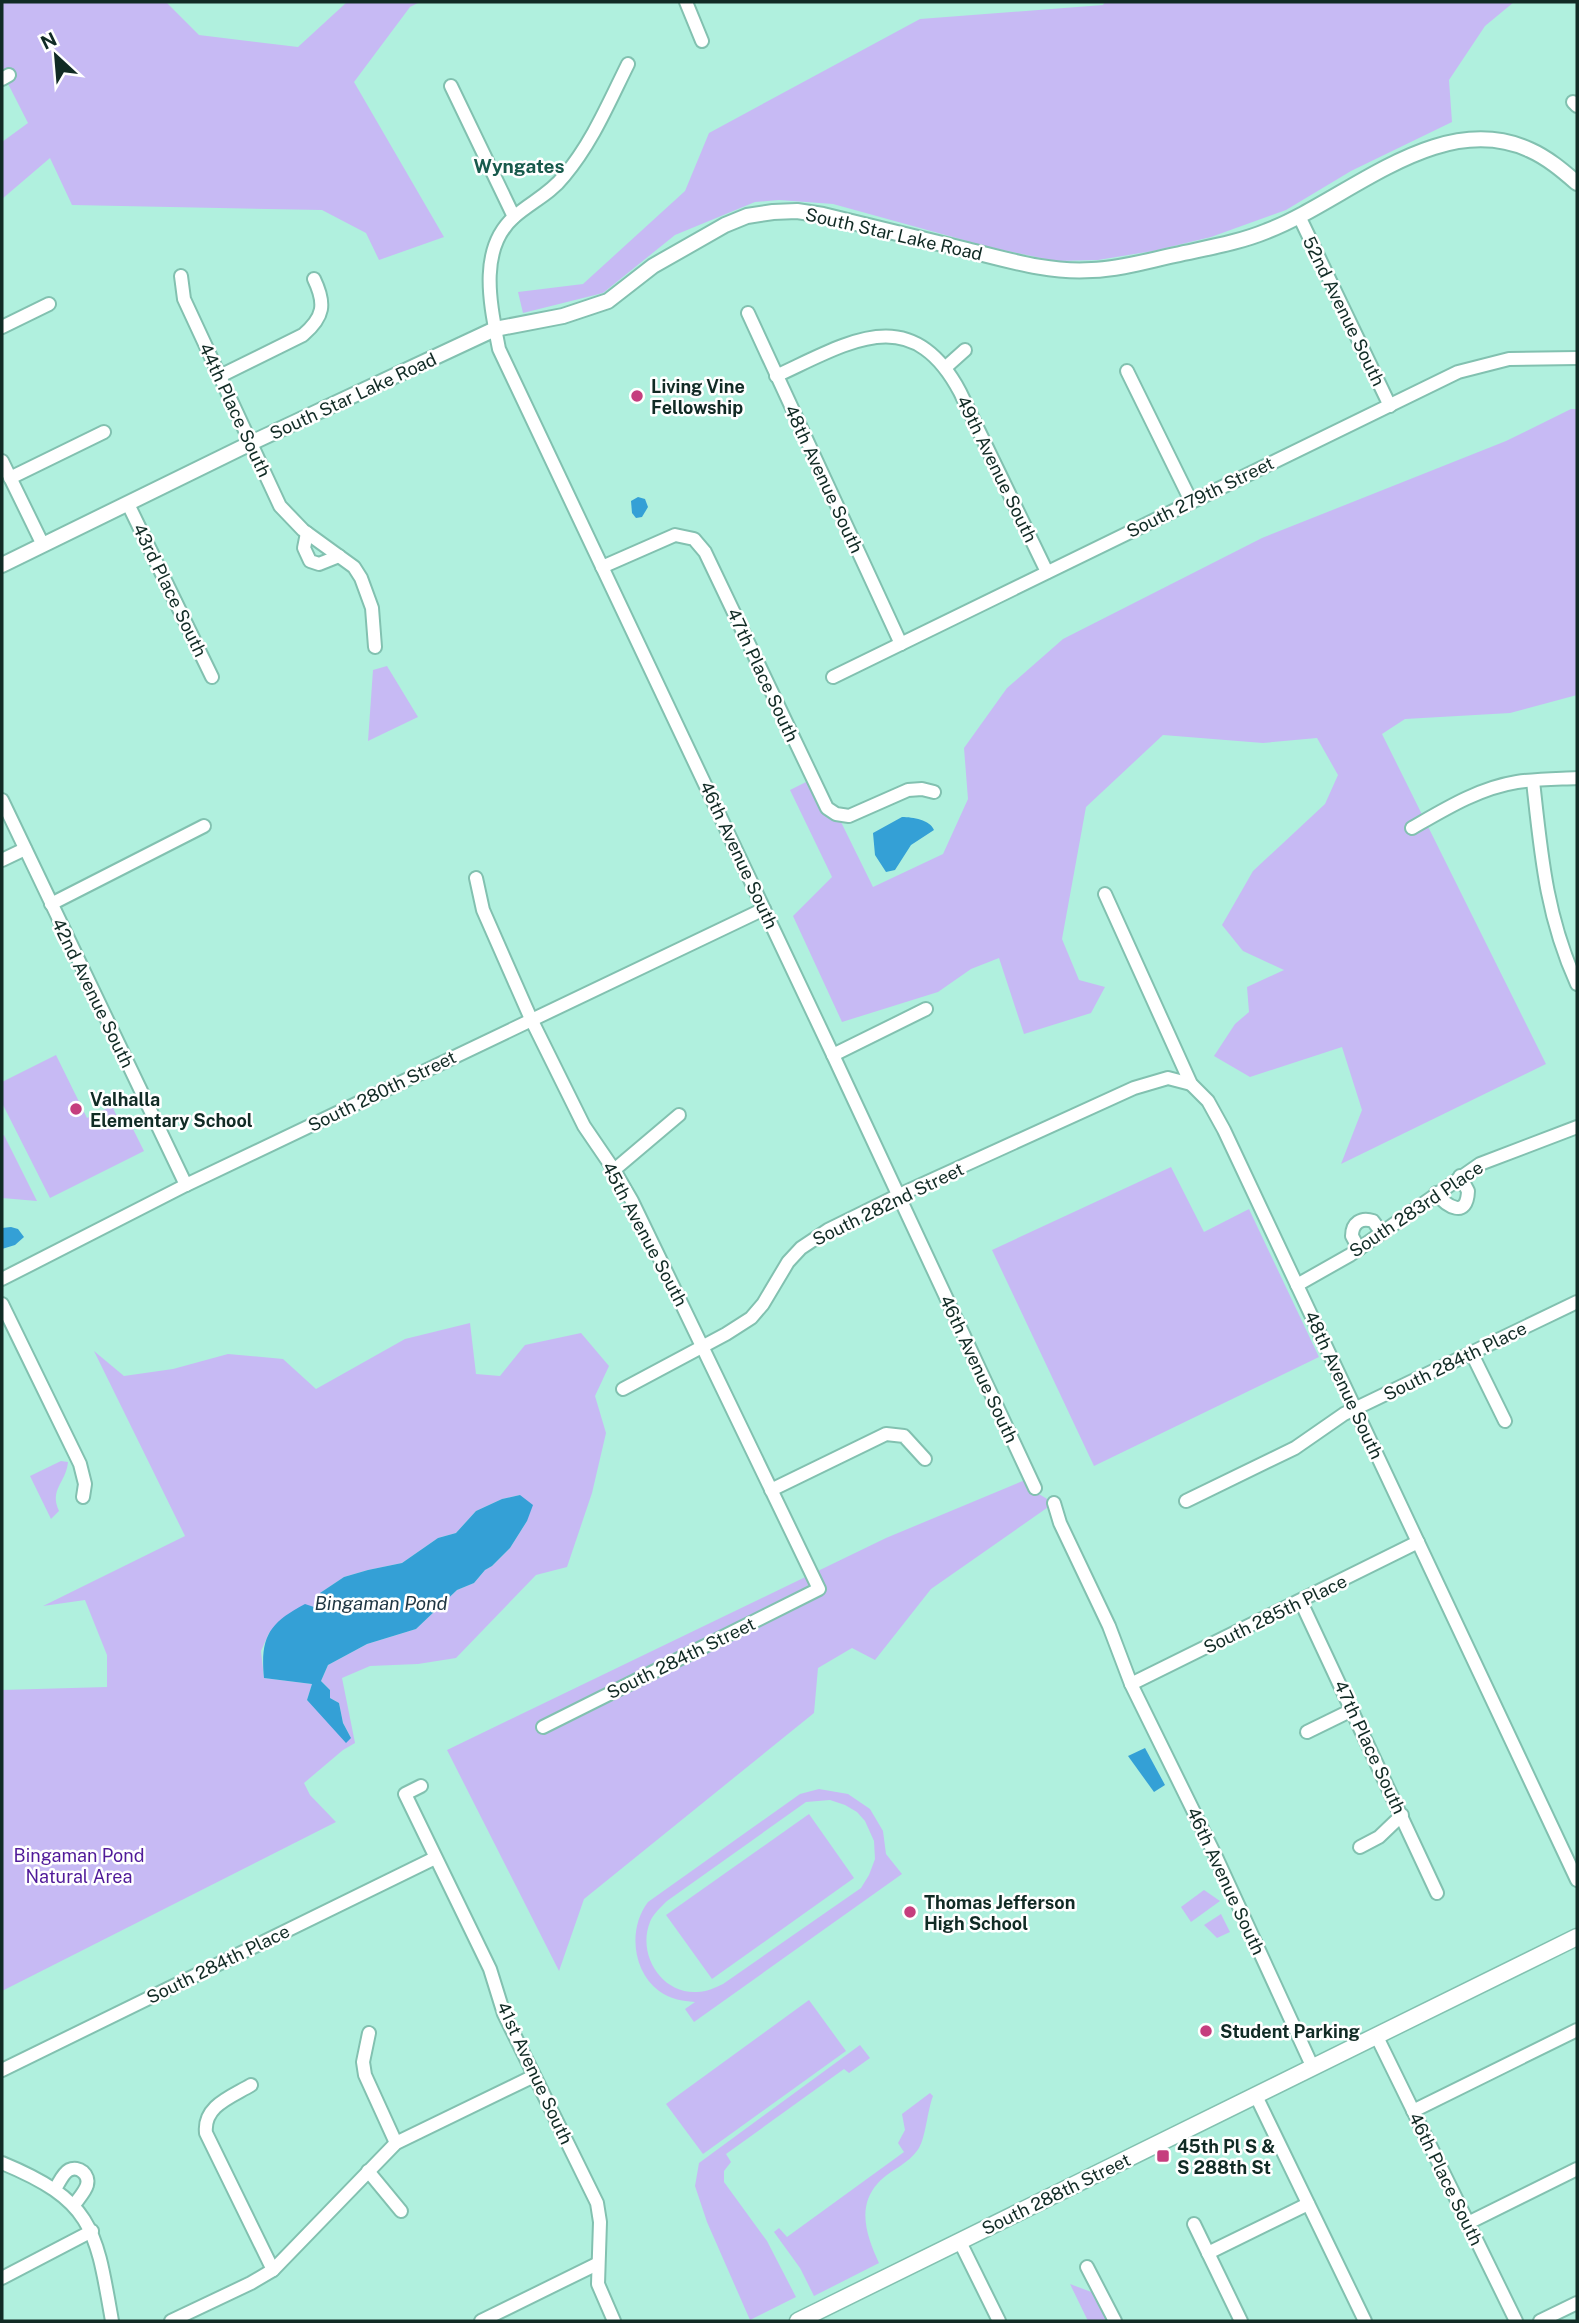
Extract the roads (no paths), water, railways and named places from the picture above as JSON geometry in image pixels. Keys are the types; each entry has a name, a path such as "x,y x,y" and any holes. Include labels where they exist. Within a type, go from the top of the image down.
{"main road":[{"name":"South 288th Street","path":"798,2321 1577,1937"}],"street":[{"path":"686,2 702,41"},
{"path":"451,86 514,217 540,200 563,178 586,147 628,64"},
{"name":"South Star Lake Road","path":"2,565 251,443 495,329 563,316 608,302 653,266 747,216 797,211 823,215 1055,270 1092,271 1128,266 1267,232 1407,158 1461,139 1491,139 1524,148 1550,161 1577,184"},
{"name":"52nd Avenue South","path":"1299,216 1390,406"},
{"name":"46th Avenue South","path":"514,217 500,234 491,261 491,286 499,349 1035,1488"},
{"name":"44th Place South","path":"181,276 184,299 280,506 307,533 354,567 367,593 374,622 375,647"},
{"path":"220,376 303,335 314,326 321,316 322,307 314,279"},
{"path":"2,327 49,304"},
{"name":"48th Avenue South","path":"748,313 901,644"},
{"name":"49th Avenue South","path":"776,376 862,338 889,336 914,342 931,353 946,367 974,419 1047,572"},
{"path":"946,367 965,350"},
{"name":"South 279th Street","path":"833,677 1458,372 1509,359 1577,359"},
{"path":"1128,371 1191,501"},
{"path":"8,483 104,432"},
{"path":"2,461 8,483 43,545"},
{"name":"43rd Place South","path":"128,504 212,677"},
{"name":"44th Place South","path":"307,533 304,548 310,561 319,564 339,556"},
{"name":"47th Place South","path":"602,567 675,535 690,537 700,543 827,808 836,814 849,816 908,790 934,792"},
{"path":"1412,828 1463,800 1495,788 1533,781 1577,778"},
{"path":"1533,781 1548,900 1554,925 1577,984"},
{"name":"42nd Avenue South","path":"2,800 186,1185"},
{"path":"51,904 204,826"},
{"path":"2,860 25,849"},
{"name":"45th Avenue South","path":"476,878 483,910 531,1019 584,1126 614,1170 704,1346 819,1589"},
{"name":"48th Avenue South","path":"1105,894 1191,1084 1203,1095 1216,1114 1577,1880"},
{"name":"South 280th Street","path":"2,1279 186,1185 764,909"},
{"path":"833,1055 926,1009"},
{"name":"South 282nd Street","path":"622,1389 751,1318 763,1304 788,1262 801,1248 828,1230 1134,1088 1168,1079 1191,1084"},
{"path":"614,1170 678,1115"},
{"name":"South 283rd Place","path":"1297,1285 1359,1249 1480,1164 1577,1127"},
{"path":"1436,1193 1447,1206 1463,1206 1468,1191 1460,1176"},
{"path":"1359,1249 1352,1236 1353,1226 1357,1222 1373,1221 1382,1233"},
{"name":"South 284th Place","path":"1186,1501 1295,1448 1333,1420 1577,1302"},
{"path":"2,1304 80,1464 85,1485 83,1497"},
{"path":"1472,1354 1505,1421"},
{"path":"771,1490 886,1434 904,1436 925,1459"},
{"name":"46th Avenue South","path":"1054,1503 1060,1523 1109,1626 1130,1684 1217,1859 1313,2068"},
{"name":"South 285th Place","path":"1130,1684 1418,1542"},
{"name":"South 284th Street","path":"543,1727 819,1589"},
{"name":"47th Place South","path":"1301,1602 1437,1893"},
{"path":"1307,1732 1352,1710"},
{"name":"41st Avenue South","path":"421,1786 405,1794 490,1969 504,2014 597,2203 600,2222 598,2284 614,2321"},
{"path":"1360,1847 1379,1837 1402,1815"},
{"name":"South 284th Place","path":"2,2070 435,1858"},
{"path":"1413,2111 1577,2030"},
{"path":"369,2034 363,2062 365,2075 396,2143"},
{"name":"46th Place South","path":"1377,2036 1516,2321"},
{"path":"170,2321 273,2270 396,2143 534,2076"},
{"path":"251,2085 216,2106 204,2122 206,2133 273,2270"},
{"path":"1256,2096 1365,2321"},
{"path":"2,2163 36,2177 74,2205 92,2231 100,2253 112,2321"},
{"path":"55,2189 69,2170 74,2168 83,2171 87,2185 74,2205"},
{"path":"1468,2223 1577,2169"},
{"path":"368,2171 401,2211"},
{"path":"1208,2253 1308,2204"},
{"path":"1194,2224 1241,2321"},
{"path":"2,2278 92,2231"},
{"path":"960,2242 999,2321"},
{"path":"481,2321 597,2264"},
{"path":"1087,2267 1115,2321"},
{"path":"1539,2321 1577,2303"}],"water":[{"path":"638,497 645,499 648,507 642,517 636,518 632,513 631,501"},
{"path":"902,817 925,821 934,830 911,845 895,870 886,872 875,855 873,833"},
{"path":"2,1228 18,1229 24,1237 15,1245 2,1249"},
{"name":"Bingaman Pond","path":"520,1495 533,1505 527,1521 510,1548 474,1583 457,1590 416,1629 367,1644 328,1665 321,1681 330,1690 330,1698 339,1703 343,1723 351,1738 346,1743 307,1700 312,1684 264,1678 266,1642 275,1625 283,1618 305,1604 317,1608 326,1604 320,1593 344,1577 402,1563 438,1538 456,1533 476,1511 502,1499"},
{"path":"1145,1748 1165,1785 1154,1792 1128,1756"}],"place":[{"name":"Living Vine Fellowship","path":"637,396"},
{"name":"Valhalla Elementary School","path":"76,1109"},
{"name":"Thomas Jefferson High School","path":"910,1912"},
{"name":"Student Parking","path":"1206,2031"},
{"name":"45th Pl S & S 288th St","path":"1163,2156"}],"district":[{"name":"Wyngates","path":"519,166"}],"park label":[{"name":"Bingaman Pond Natural Area","path":"79,1865"}]}
